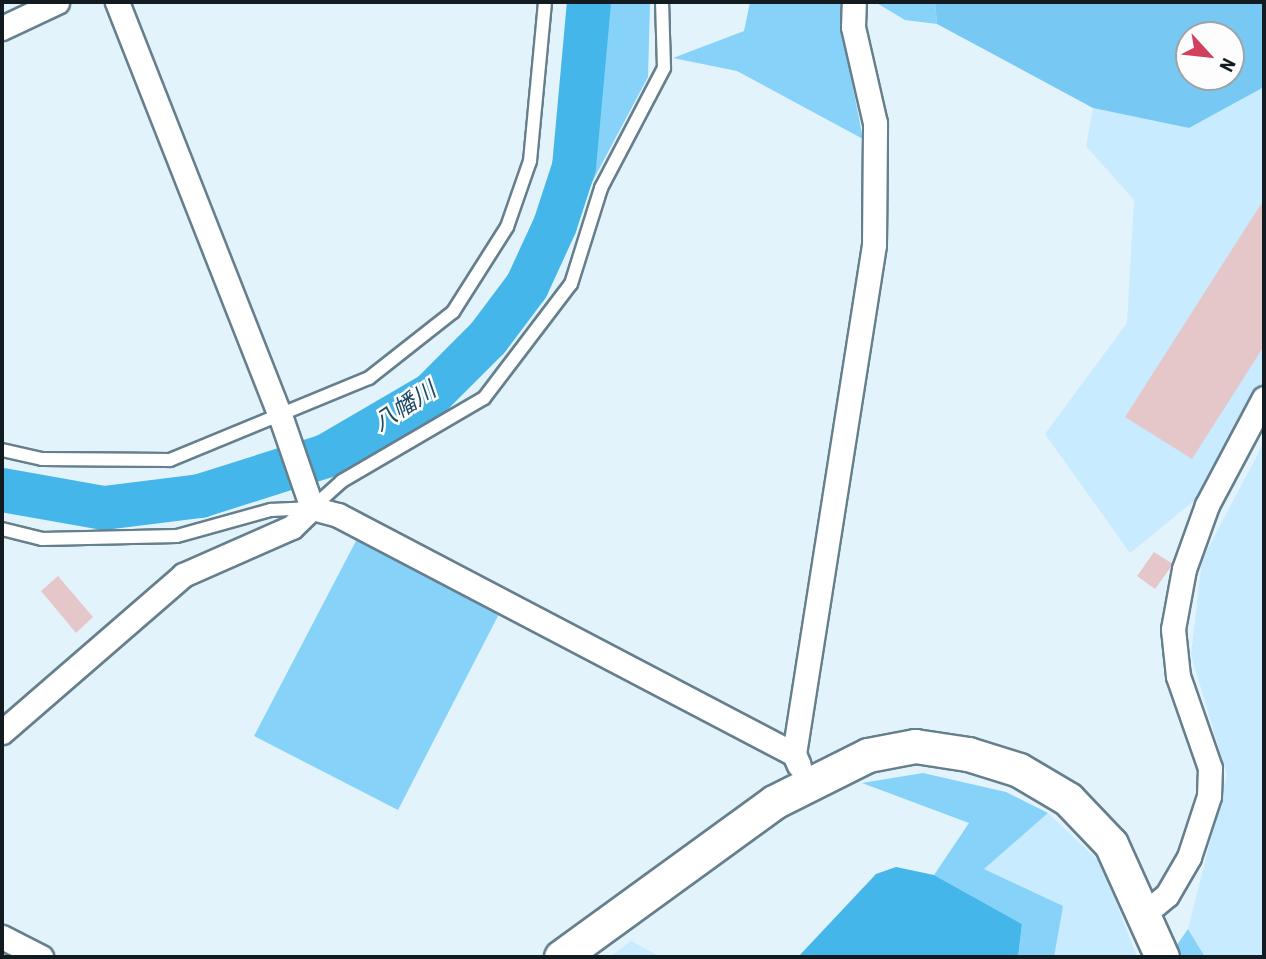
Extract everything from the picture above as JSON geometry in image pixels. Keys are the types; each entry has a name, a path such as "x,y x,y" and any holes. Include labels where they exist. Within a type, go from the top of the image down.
{"street":[{"path":"2,28 57,2"},
{"path":"117,2 281,418 309,502 338,515 801,768 915,746 968,754 1019,770 1068,799 1111,844 1162,957"},
{"path":"561,957 774,802 801,768 874,245 875,122 853,27 854,2"},
{"path":"1143,915 1167,895 1189,856 1209,796 1210,768 1178,676 1173,629 1184,569 1207,505 1264,398"},
{"path":"2,732 183,575 292,527 309,502"},
{"path":"2,937 41,957"}],"lane":[{"path":"2,450 42,459 170,460 281,418 369,378 453,312 507,227 530,161 545,2"},
{"path":"2,529 42,539 177,536 309,502 484,398 570,284 601,188 664,68 662,2"}],"shaded area":[{"path":"607,2 650,2 648,77 589,188"},
{"path":"750,2 844,2 842,30 863,139 737,71 673,58 744,31"},
{"path":"875,2 935,2 937,24 905,20"},
{"path":"935,2 1264,2 1264,87 1189,128 1093,108 937,24"},
{"path":"1264,87 1264,383 1195,500 1130,553 1045,434 1127,323 1134,200 1086,146 1093,108 1189,128"},
{"path":"1264,442 1264,957 1205,957 1188,929 1227,775 1191,655 1202,560"},
{"path":"357,539 499,614 398,810 254,736"},
{"path":"923,773 1006,792 1048,813 984,869 1063,906 1054,957 1018,957 1022,924 934,875 969,823 862,783"},
{"path":"1048,813 1101,863 1137,957 1054,957 1062,906 984,869"},
{"path":"896,867 934,875 1022,924 1018,957 798,957 876,874"},
{"path":"1188,929 1205,957 1176,957 1172,952"},
{"path":"631,941 661,957 610,957"}],"building":[{"path":"1261,204 1264,206 1264,346 1192,459 1125,417"},
{"path":"1154,552 1173,564 1155,589 1137,576"},
{"path":"58,576 93,617 76,633 41,591"}],"waterway":[{"name":"八幡川","path":"2,490 104,508 200,496 326,456 432,394 488,338 527,286 555,225 574,167 589,2"}]}
